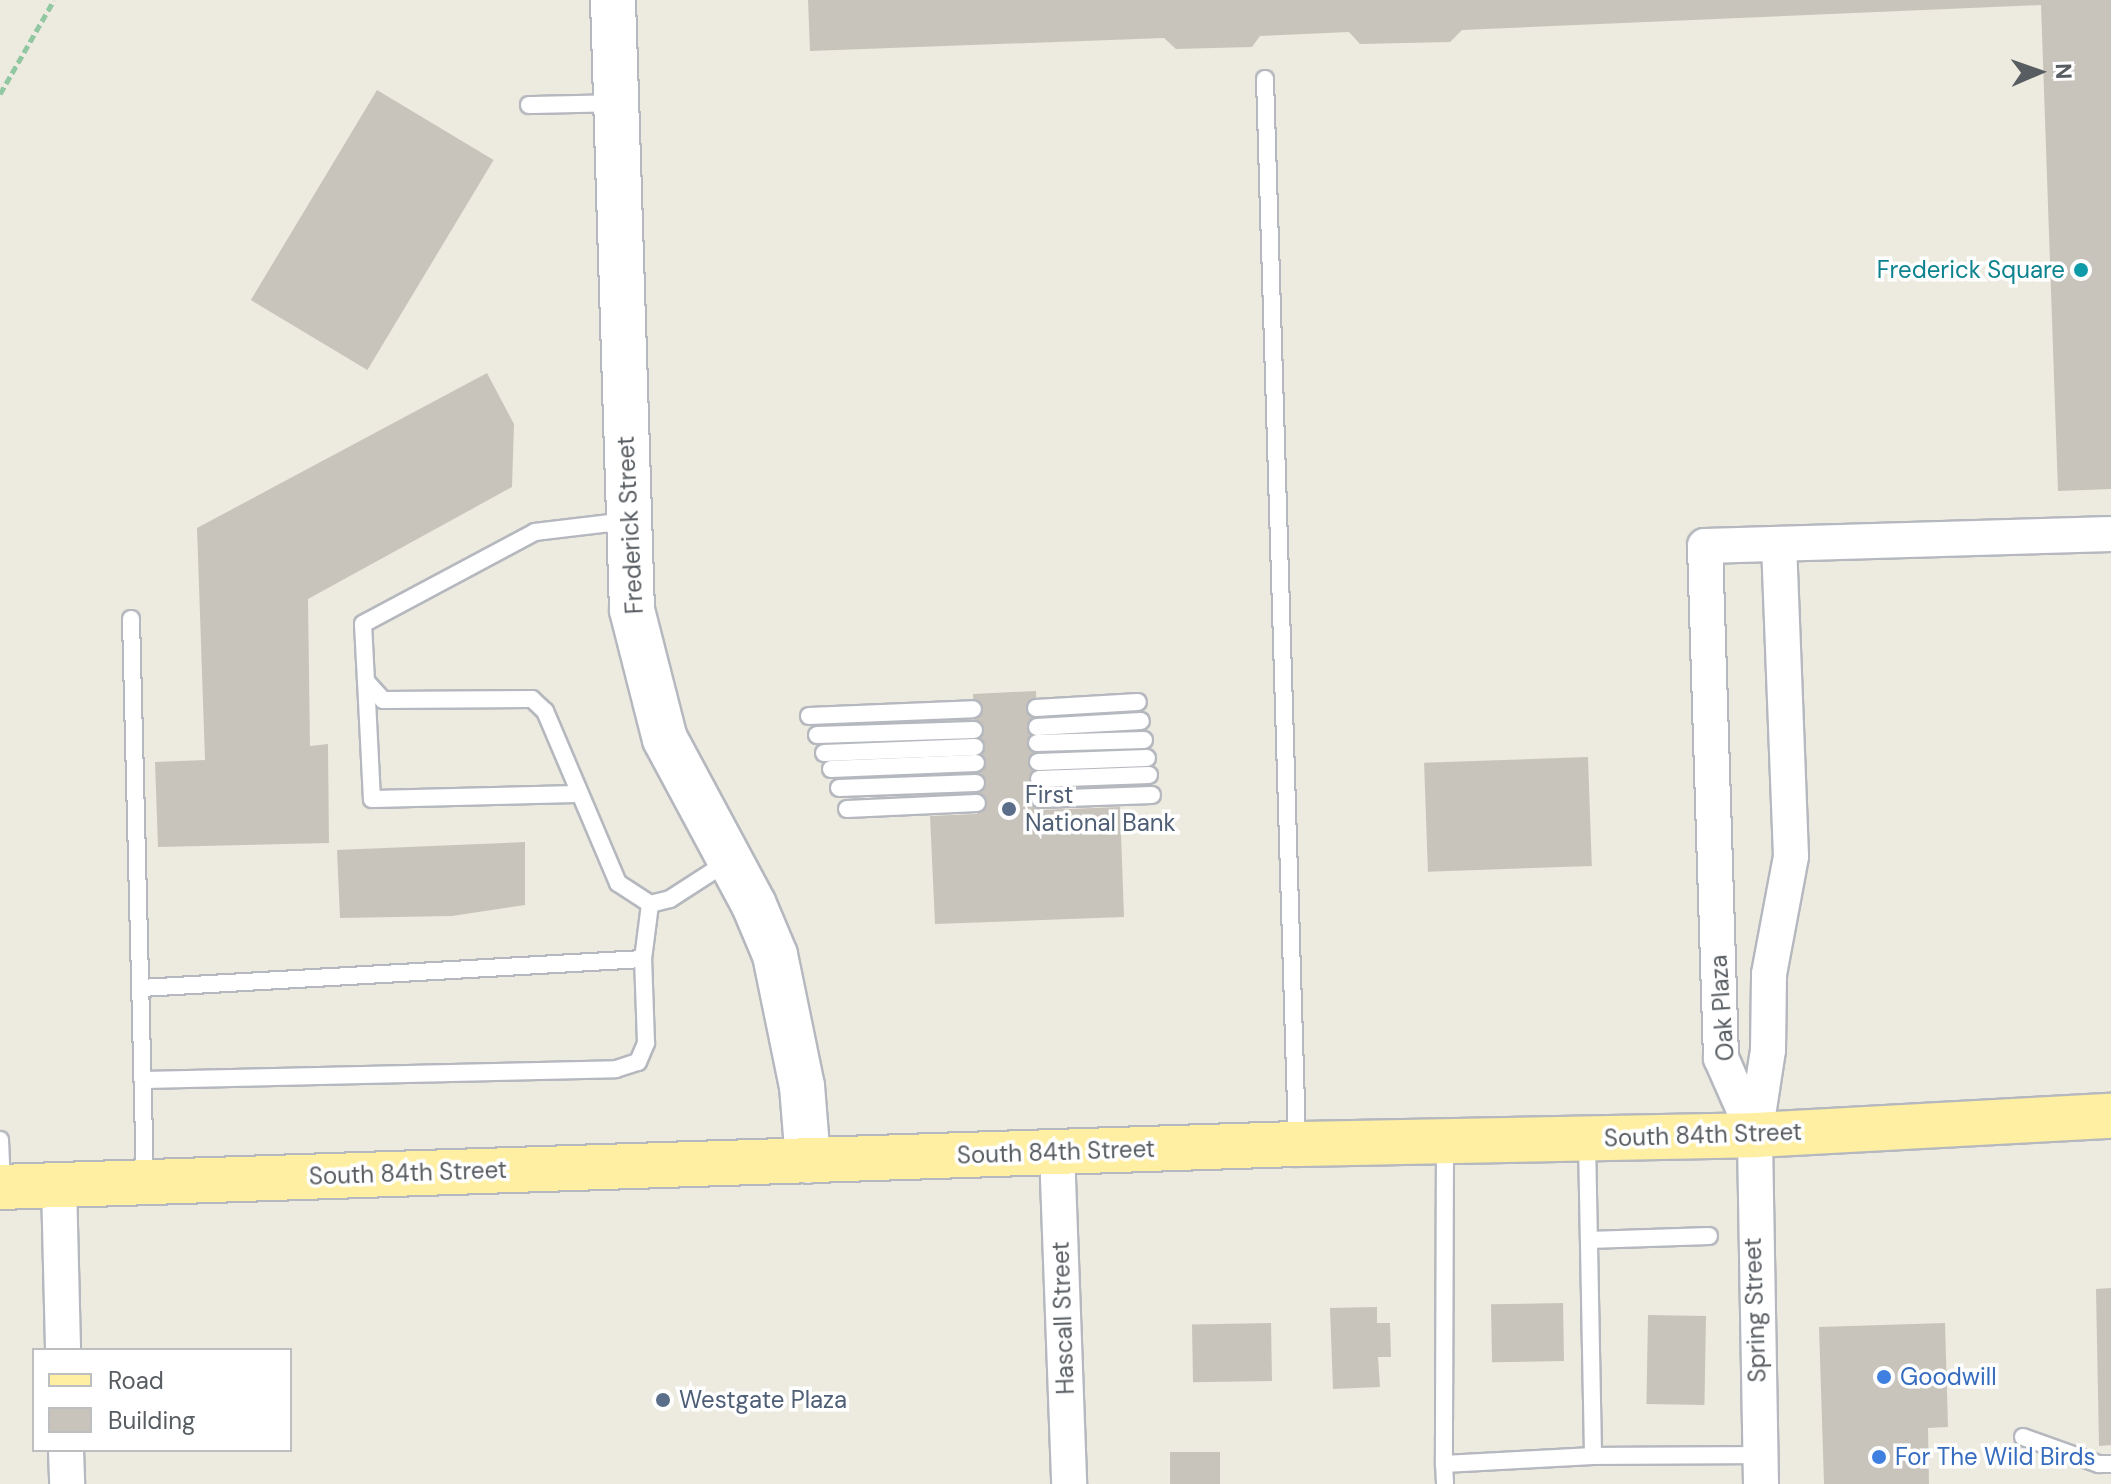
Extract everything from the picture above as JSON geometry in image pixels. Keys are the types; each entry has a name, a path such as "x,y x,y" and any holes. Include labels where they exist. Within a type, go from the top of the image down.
{"main road":[{"name":"Frederick Street","path":"613,0 632,610 645,675 665,739 775,955 789,1007 808,1161"},
{"name":"South 84th Street","path":"1,1187 1057,1151 1755,1135 2111,1116"}],"street":[{"name":"Oak Plaza","path":"1755,1135 1721,1058 1705,546 2111,534"},
{"name":"Oak Plaza","path":"1755,1135 1768,1050 1769,974 1791,856 1779,544"},
{"name":"Spring Street","path":"1755,1135 1760,1470"},
{"name":"Hascall Street","path":"1057,1151 1069,1484"},
{"path":"59,1184 63,1348"},
{"path":"66,1452 67,1484"}],"lane":[{"path":"1265,79 1297,1144"},
{"path":"529,105 616,103"},
{"path":"578,794 372,799 363,624 535,532 627,521"},
{"path":"131,619 145,1181"},
{"path":"366,681 383,700 532,699 545,711 618,883 650,904 670,899 729,861"},
{"path":"1036,708 1138,702"},
{"path":"809,716 973,709"},
{"path":"1141,721 1037,735 1144,740"},
{"path":"817,735 975,747 828,761"},
{"path":"1038,762 1148,766 1039,779"},
{"path":"839,788 976,783"},
{"path":"1040,799 1152,795"},
{"path":"847,809 977,803"},
{"path":"144,1080 616,1069 638,1062 646,1043 643,959 650,904"},
{"path":"141,988 643,959"},
{"path":"1587,1138 1593,1456"},
{"path":"0,1140 1,1187"},
{"path":"1445,1141 1445,1484"},
{"path":"1589,1240 1709,1236"},
{"path":"2023,1437 2099,1464 2111,1464"},
{"path":"1444,1464 1593,1456 1760,1470"}],"path":[{"path":"0,94 54,0"}],"building":[{"name":"Frederick Square","path":"808,0 2111,0 2111,489 2058,491 2041,5 1462,30 1450,42 1360,44 1349,32 1260,36 1252,47 1176,49 1164,38 810,51"},
{"path":"377,90 494,160 367,370 251,300"},
{"path":"487,373 514,424 512,487 308,599 310,746 328,744 329,843 158,847 155,762 205,760 197,528"},
{"name":"First National Bank","path":"1036,691 1040,810 1120,807 1124,917 935,924 930,816 977,814 973,694"},
{"path":"1588,757 1592,866 1428,872 1424,763"},
{"path":"525,842 525,905 452,916 340,918 337,850"},
{"path":"2111,1288 2111,1445 2099,1446 2096,1289"},
{"path":"1563,1303 1564,1361 1492,1362 1491,1304"},
{"path":"1377,1307 1377,1323 1390,1323 1391,1357 1378,1357 1380,1387 1333,1389 1330,1308"},
{"path":"1648,1315 1706,1316 1704,1405 1646,1404"},
{"path":"1271,1323 1272,1381 1193,1382 1192,1324"},
{"name":"Goodwill","path":"1945,1323 1948,1427 1928,1428 1929,1484 1824,1484 1819,1327"},
{"path":"1170,1452 1220,1452 1220,1484 1170,1484"}],"place":[{"name":"Frederick Square","path":"2081,270"},
{"name":"First National Bank","path":"1009,809"},
{"name":"Goodwill","path":"1884,1377"},
{"name":"Westgate Plaza","path":"663,1400"},
{"name":"For The Wild Birds","path":"1879,1457"}]}
